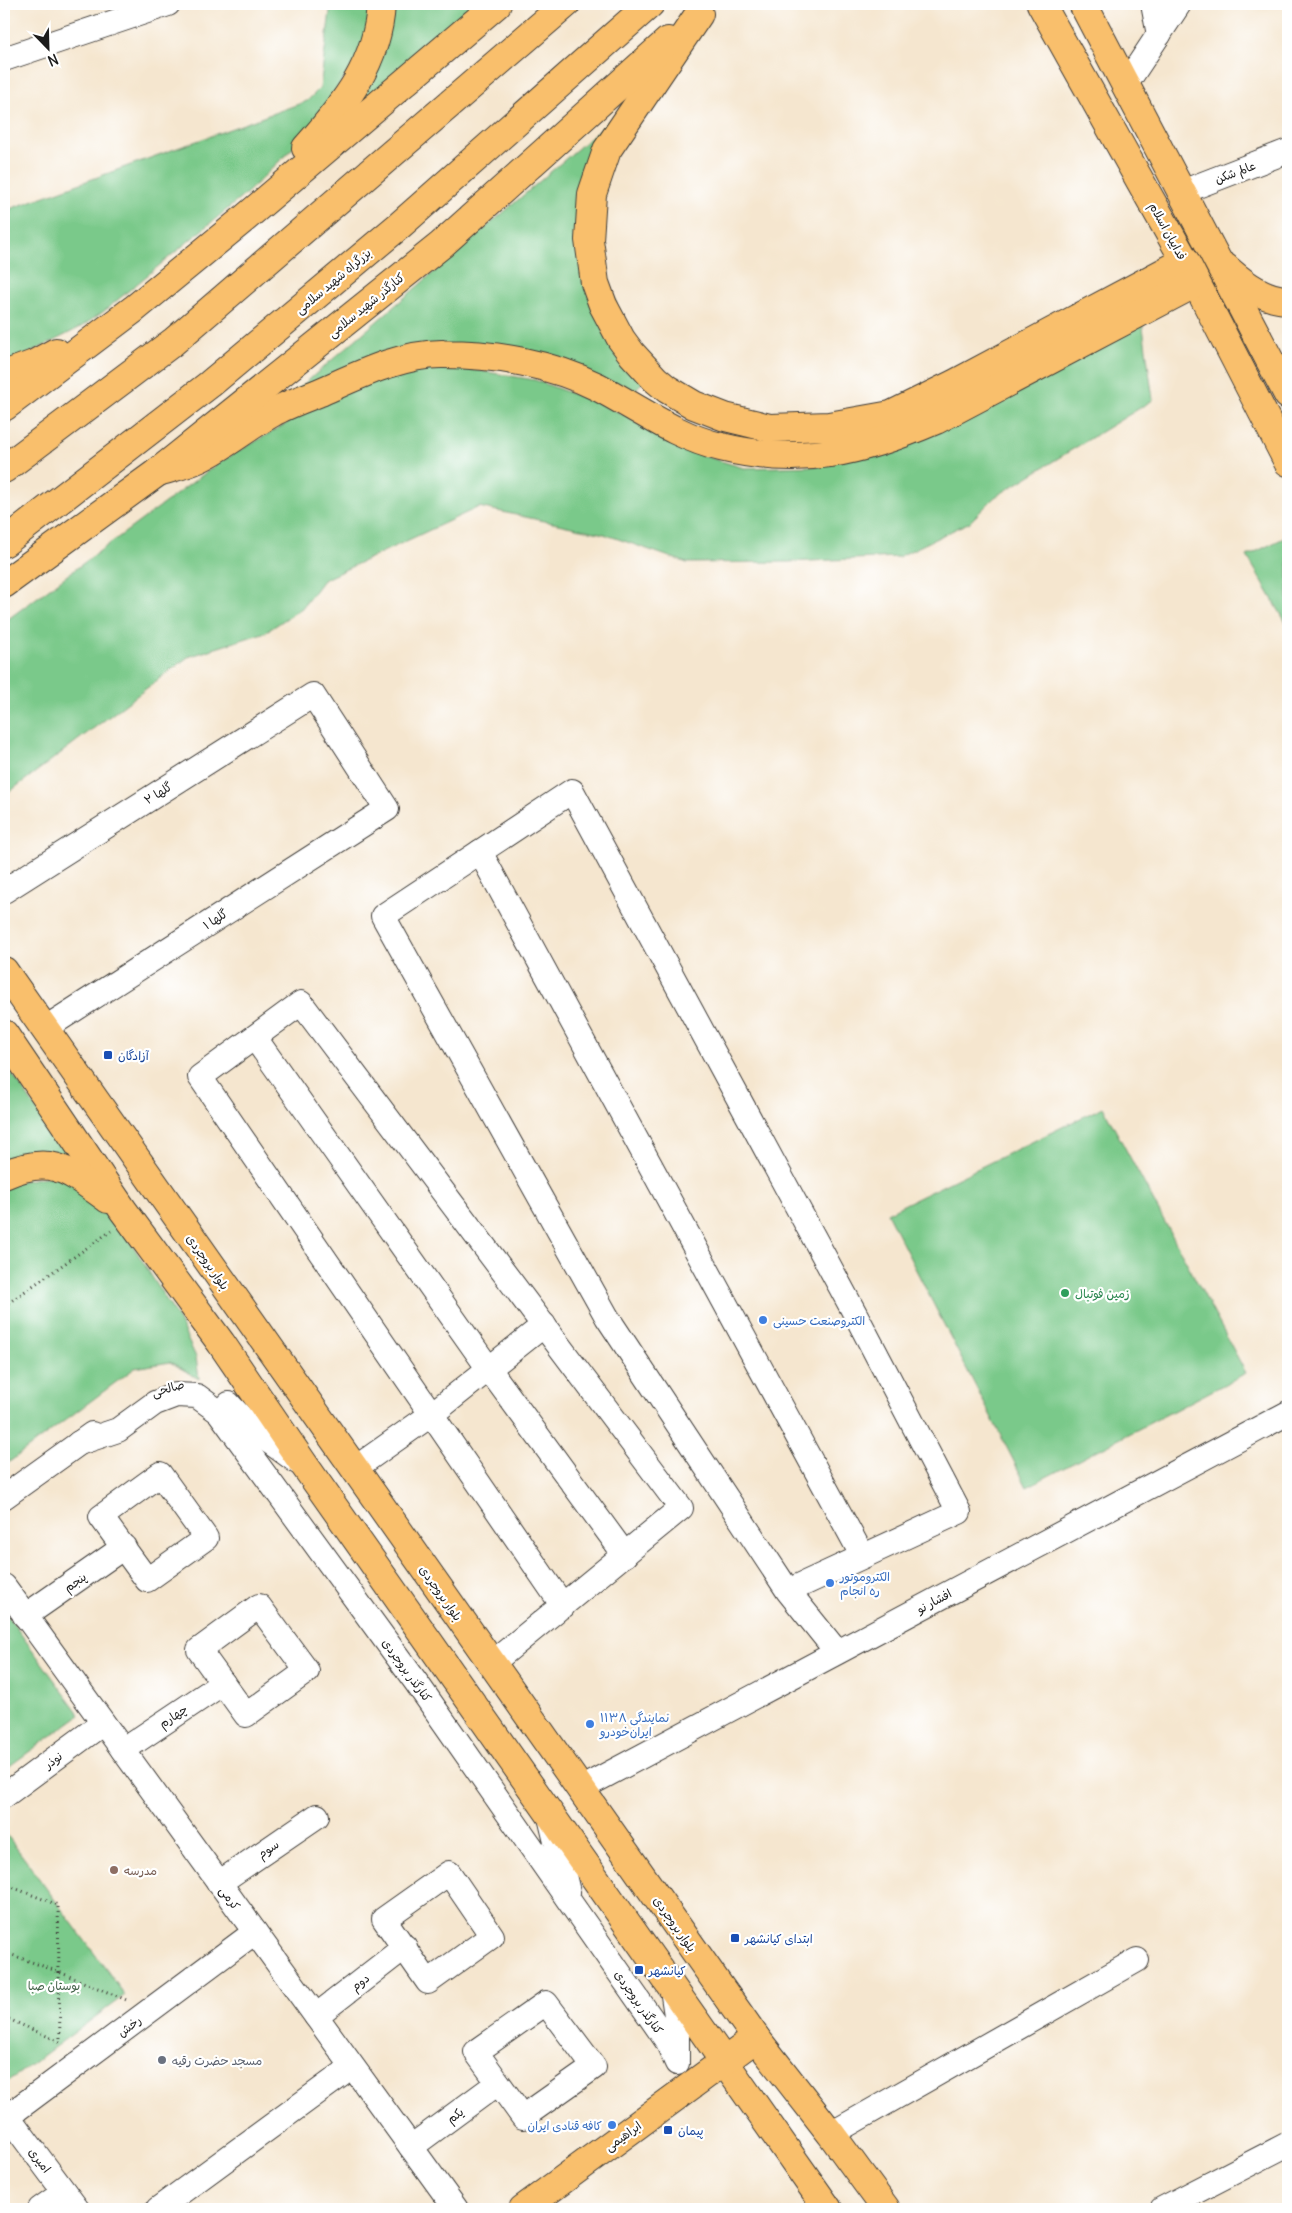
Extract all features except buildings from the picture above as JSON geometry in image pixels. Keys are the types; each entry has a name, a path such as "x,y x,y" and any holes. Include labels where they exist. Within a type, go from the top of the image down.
{"main road":[{"path":"245,218 348,98 358,82 372,49 381,4"},
{"path":"4,407 134,308 245,218 497,4"},
{"path":"4,469 173,342 566,4"},
{"name":"بزرگراه شهید سلامی","path":"4,543 210,384 362,257 650,4"},
{"name":"فداییان اسلام","path":"1041,4 1190,272 1288,462"},
{"path":"1083,4 1288,395"},
{"path":"704,9 607,150 592,194 589,240 595,283 603,305 621,339 632,354 667,389 694,405 725,417 770,428 830,426 891,414 1190,272"},
{"name":"کنارگذر شهید سلامی","path":"4,584 158,472 442,244 704,9"},
{"path":"1217,260 1245,284 1266,295 1288,300"},
{"path":"158,472 197,459 273,412 372,370 401,360 442,354 526,362 566,374 596,386 680,432 720,447 766,455 797,457 832,454 897,437 936,420 1190,272"},
{"path":"4,375 34,364 134,308"},
{"name":"بلوار بروجردی","path":"4,972 756,2038 831,2134 886,2209"},
{"path":"4,1034 118,1220"},
{"path":"4,1175 33,1166 53,1166 70,1172 118,1220 221,1343 550,1816 828,2209"},
{"name":"ابراهیمی","path":"523,2209 756,2038"}],"street":[{"path":"4,59 168,4"},
{"path":"1153,4 1159,35"},
{"path":"1126,84 1179,4"},
{"name":"عالم شکن","path":"1182,192 1288,151"},
{"name":"گلها ۲","path":"4,891 313,695 387,809"},
{"path":"788,1591 862,1555 959,1512 859,1320 572,791 383,916 608,1317 788,1591 837,1652"},
{"name":"گلها ۱","path":"44,1029 387,809"},
{"path":"480,852 862,1555"},
{"path":"492,1664 563,1606 625,1555 681,1508 301,1003 200,1077 563,1606"},
{"path":"255,1038 489,1369 625,1555"},
{"path":"354,1469 432,1414 544,1325"},
{"name":"صالحی","path":"4,1496 153,1390 186,1380 213,1388 252,1429 305,1466"},
{"name":"کنارگذر بروجردی","path":"79,1443 118,1430 155,1404 176,1395 197,1396 219,1412 416,1682 667,2041 677,2063"},
{"name":"افشار نو","path":"580,1789 1288,1413"},
{"path":"160,1474 206,1538 147,1580 124,1547 100,1516 160,1474"},
{"name":"پنجم","path":"25,1616 124,1547"},
{"name":"کرمی","path":"4,1586 456,2209"},
{"path":"258,1606 308,1671 246,1715 223,1682 199,1650 258,1606"},
{"name":"چهارم","path":"123,1750 223,1682"},
{"name":"نوذر","path":"4,1796 103,1723"},
{"name":"سوم","path":"219,1883 317,1816"},
{"path":"550,1816 571,1904"},
{"path":"449,1873 492,1936 428,1982 405,1948 384,1918 449,1873"},
{"name":"رخش","path":"5,2115 255,1932"},
{"name":"دوم","path":"316,2016 405,1948"},
{"path":"831,2134 1137,1960"},
{"path":"663,2106 676,2080 677,2022 672,1989"},
{"path":"546,2003 594,2067 523,2117 498,2083 476,2052 546,2003"},
{"path":"158,2209 352,2067"},
{"name":"یکم","path":"411,2147 498,2083"},
{"name":"امیری","path":"5,2115 70,2201"},
{"path":"1162,2209 1288,2144"},
{"path":"40,2209 70,2201"}],"path":[{"path":"4,1306 118,1220"},
{"path":"4,1884 58,1905 60,2042 4,2017"},
{"path":"4,1952 59,1972 150,2010"},
{"path":"4,2041 5,2115"}],"green space":[{"path":"331,4 373,4 365,47 306,135 248,192 103,312 81,327 4,366 4,211 307,101 320,88"},
{"path":"389,4 492,4 322,144"},
{"path":"612,119 582,199 642,383 632,393 501,347 283,402"},
{"path":"1142,320 1153,400 995,497 970,522 898,557 788,562 687,563 604,534 479,507 323,580 302,608 266,632 188,657 4,796 4,622 220,462 346,389 415,369 444,367 475,370 535,380 627,416 678,448 744,468 817,466"},
{"path":"1288,536 1288,626 1247,556"},
{"path":"4,1062 68,1155 35,1152 4,1162"},
{"name":"زمین فوتبال","path":"1103,1107 1246,1373 1027,1487 887,1213"},
{"path":"56,1175 92,1193 120,1225 177,1317 196,1357 199,1379 170,1362 135,1368 4,1466 4,1184"},
{"path":"4,1611 80,1715 4,1770"},
{"name":"بوستان صبا","path":"4,1831 125,1995 6,2083 4,2080"}],"place":[{"name":"آزادگان","path":"108,1055"},
{"name":"زمین فوتبال","path":"1065,1293"},
{"name":"الکتروصنعت حسینی","path":"763,1320"},
{"name":"الکتروموتور ره انجام","path":"830,1583"},
{"name":"نمایندگی ۱۱۳۸ ایران‌خودرو","path":"590,1724"},
{"name":"مدرسه","path":"114,1870"},
{"name":"ابتدای کیانشهر","path":"735,1938"},
{"name":"کیانشهر","path":"639,1970"},
{"name":"مسجد حضرت رقیه","path":"162,2060"},
{"name":"کافه قنادی ایران","path":"612,2125"},
{"name":"پیمان","path":"668,2130"}]}
